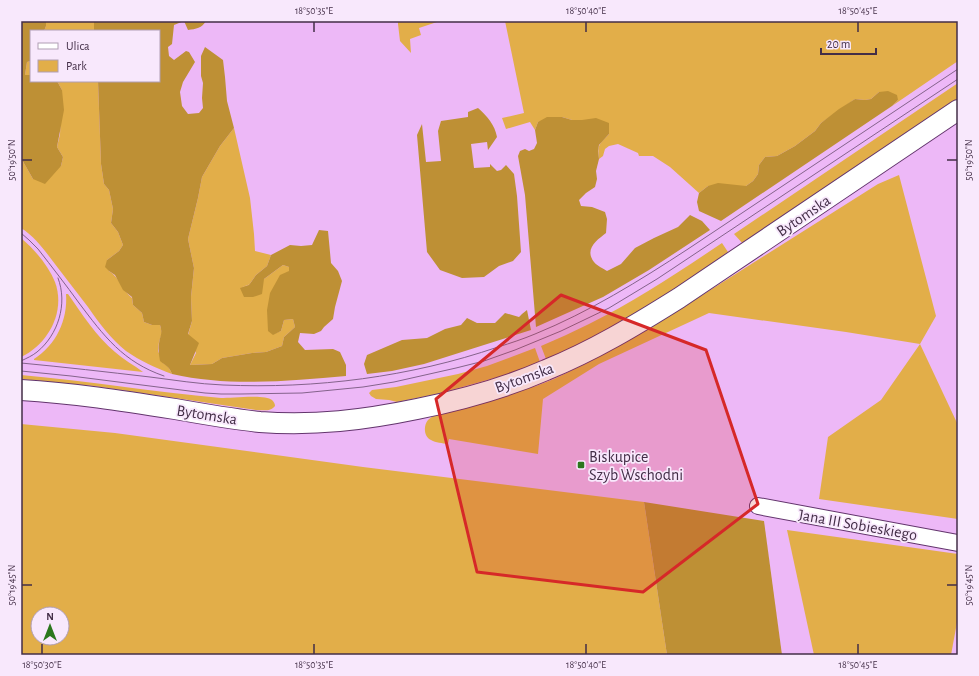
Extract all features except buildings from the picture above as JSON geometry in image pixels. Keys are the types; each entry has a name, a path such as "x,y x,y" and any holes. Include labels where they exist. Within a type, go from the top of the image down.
{"street":[{"name":"Bytomska","path":"21,390 83,396 233,419 282,423 319,423 388,415 478,394 546,370 613,338 647,319 958,110"},
{"name":"Jana III Sobieskiego","path":"758,506 958,543"}],"highlighted area":[{"path":"561,295 706,350 758,504 643,592 477,572 436,399"}],"green space":[{"path":"46,21 94,21 94,30 44,30"},
{"path":"398,21 440,21 419,28 421,35 410,39 411,53 400,41"},
{"path":"505,21 958,21 958,61 892,106 898,100 879,92 871,99 855,99 821,123 815,131 795,146 777,156 765,157 759,165 758,174 753,181 746,186 708,186 699,193 670,167 653,156 639,156 638,153 618,144 609,146 605,149 603,156 599,159 599,147 609,134 582,120 572,120 562,117 538,122 535,130 530,122 506,129 502,118 524,113"},
{"path":"30,61 30,75 25,75 27,62"},
{"path":"58,82 98,82 101,164 104,184 109,190 113,209 111,223 118,232 123,245 119,251 107,260 109,271 116,277 132,298 133,305 142,313 144,322 152,325 160,325 162,333 158,351 163,363 169,368 172,374 137,358 115,341 101,325 41,246 32,236 21,228 21,158 33,179 61,166 63,157 57,147 60,134 62,90"},
{"path":"958,83 958,100 846,175 745,246 734,234"},
{"path":"234,128 250,198 255,251 271,255 267,266 256,275 249,284 264,279 283,265 289,267 273,334 281,331 284,320 293,319 295,327 284,337 282,346 266,352 222,358 212,364 190,365 196,353 188,335 192,321 191,297 194,268 188,239 202,177 220,146"},
{"path":"899,175 936,316 920,344 709,313 599,364 543,399 538,454 449,439 448,444 439,443 429,439 427,436 425,425 426,422 433,416 536,386 587,363 647,330 878,184"},
{"path":"21,238 41,258 49,270 55,282 58,293 58,305 52,326 47,335 31,351 21,357"},
{"path":"722,243 728,252 673,292 609,332 546,359 541,346 583,327 623,306"},
{"path":"66,294 68,294 108,346 122,358 143,372 34,360 49,347 59,331 65,313"},
{"path":"920,344 958,425 958,519 819,499 828,437 881,400"},
{"path":"535,348 540,362 513,373 437,394 397,402 376,399 369,393 372,390 396,387 458,374 487,366"},
{"path":"21,375 221,398 263,397 272,400 275,406 269,410 256,410 94,386 21,379"},
{"path":"21,424 115,433 363,467 644,502 667,655 21,655"},
{"path":"787,530 958,554 958,617 951,655 814,655"}],"shaded area":[{"path":"21,21 46,21 44,30 30,30 30,61 27,62 25,75 30,75 30,82 58,82 62,90 64,110 57,147 63,157 61,166 45,184 33,179 21,158"},
{"path":"94,21 184,21 174,25 172,44 168,47 169,56 174,60 186,51 189,52 195,62 183,82 180,92 182,106 188,114 199,113 203,108 201,56 205,47 223,60 227,101 234,128 220,146 202,177 188,239 194,268 191,297 192,321 188,334 199,343 190,365 212,364 222,358 266,352 282,346 284,337 295,327 293,319 284,320 281,331 273,335 268,331 267,310 270,293 280,275 289,271 289,267 283,265 264,279 262,294 253,297 244,297 240,288 249,285 256,275 267,266 271,255 290,245 312,245 319,230 328,231 331,263 338,271 342,281 333,319 321,331 314,334 300,333 298,342 305,350 333,349 340,352 346,365 346,376 302,380 237,382 193,378 172,374 171,371 160,361 160,325 152,325 144,322 142,313 133,305 132,297 123,290 115,275 105,267 107,260 119,251 123,245 118,232 111,223 113,209 109,190 104,184 101,164 98,82 160,82 160,30 94,30"},
{"path":"184,21 206,21 198,28 188,30"},
{"path":"888,91 897,95 898,100 892,106 721,221 699,211 697,202 699,193 708,186 718,183 746,186 753,181 758,174 759,165 765,157 777,156 795,146 815,131 821,123 855,99 871,99 879,92"},
{"path":"478,108 490,121 497,137 488,150 487,142 471,144 474,168 490,167 490,164 497,171 501,170 506,165 514,174 521,252 513,261 499,266 484,277 462,278 440,270 427,252 417,135 422,124 426,162 441,161 438,131 441,121 468,117 468,112"},
{"path":"547,117 562,117 572,120 596,118 609,123 609,134 599,145 599,159 596,171 597,179 595,187 579,200 581,206 592,207 605,212 607,219 606,233 593,245 590,253 594,262 599,266 607,271 621,264 635,248 678,227 690,215 702,221 710,230 649,270 603,297 536,327 525,195 518,156 520,151 525,149 529,151 534,149 537,143 535,130 538,122"},
{"path":"527,310 531,330 424,364 392,371 367,374 364,364 367,355 402,340 427,338 445,329 461,325 467,318 477,323 495,323 505,313 519,317"},
{"path":"644,502 764,521 782,655 667,655"}],"tram line":[{"path":"21,363 102,371 204,384 258,386 293,385 328,383 397,373 465,357 526,338 575,316 632,284 688,249 958,69"},
{"path":"21,371 205,393 302,393 363,387 394,382 484,361 561,331 609,308 657,279 958,79"},
{"path":"21,233 38,249 106,337 116,347 137,363 164,376"},
{"path":"21,361 35,353 44,345 56,328 62,298 58,278"}],"place":[{"name":"Biskupice Szyb Wschodni","path":"581,465"}]}
